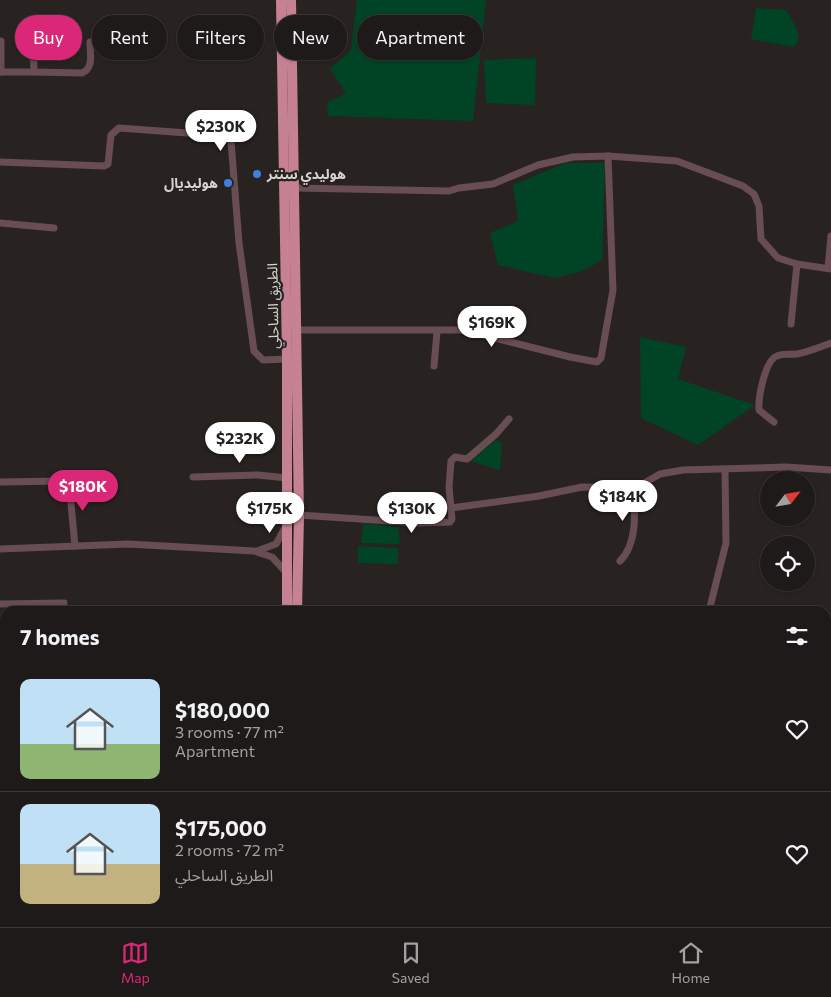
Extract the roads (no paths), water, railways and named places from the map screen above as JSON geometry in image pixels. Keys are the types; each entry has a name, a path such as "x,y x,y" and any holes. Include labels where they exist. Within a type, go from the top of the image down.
{"highway":[{"name":"الطريق الساحلي","path":"280,0 287,360 287,606"},
{"name":"الطريق الساحلي","path":"291,0 299,515 297,606"}],"street":[{"path":"1,41 0,72 82,73 87,71 91,64 90,42"},
{"path":"33,60 34,72"},
{"path":"0,162 104,166 108,164 112,135 119,128 228,136 231,141 239,243 254,350 263,360 287,360"},
{"path":"295,188 449,192 459,188 493,184 538,165 564,159 608,156 677,161 743,186 754,194 757,199 760,233 764,244 778,258 797,264 829,269 831,236"},
{"path":"296,330 437,332 463,330 570,358 599,360 613,290 608,156"},
{"path":"0,223 54,228"},
{"path":"791,324 797,264"},
{"path":"434,366 437,332"},
{"path":"774,422 759,410 759,402 768,366 772,359 780,355 806,352 831,343"},
{"path":"299,515 420,524 447,523 451,521 449,473 453,458 467,459 496,434 509,419"},
{"path":"451,508 539,496 582,487 633,488 660,474 671,471 786,467 831,470"},
{"path":"710,606 726,543 725,470"},
{"path":"193,477 258,475 287,478"},
{"path":"0,482 63,481 69,483 75,546"},
{"path":"620,561 628,552 632,534 635,512 633,488"},
{"path":"257,551 276,544 287,524"},
{"path":"0,550 128,544 257,551 275,559 288,576"},
{"path":"0,604 64,602"}],"place":[{"name":"هوليدي سنتر","path":"257,174"},
{"name":"هوليديال","path":"228,183"}]}
